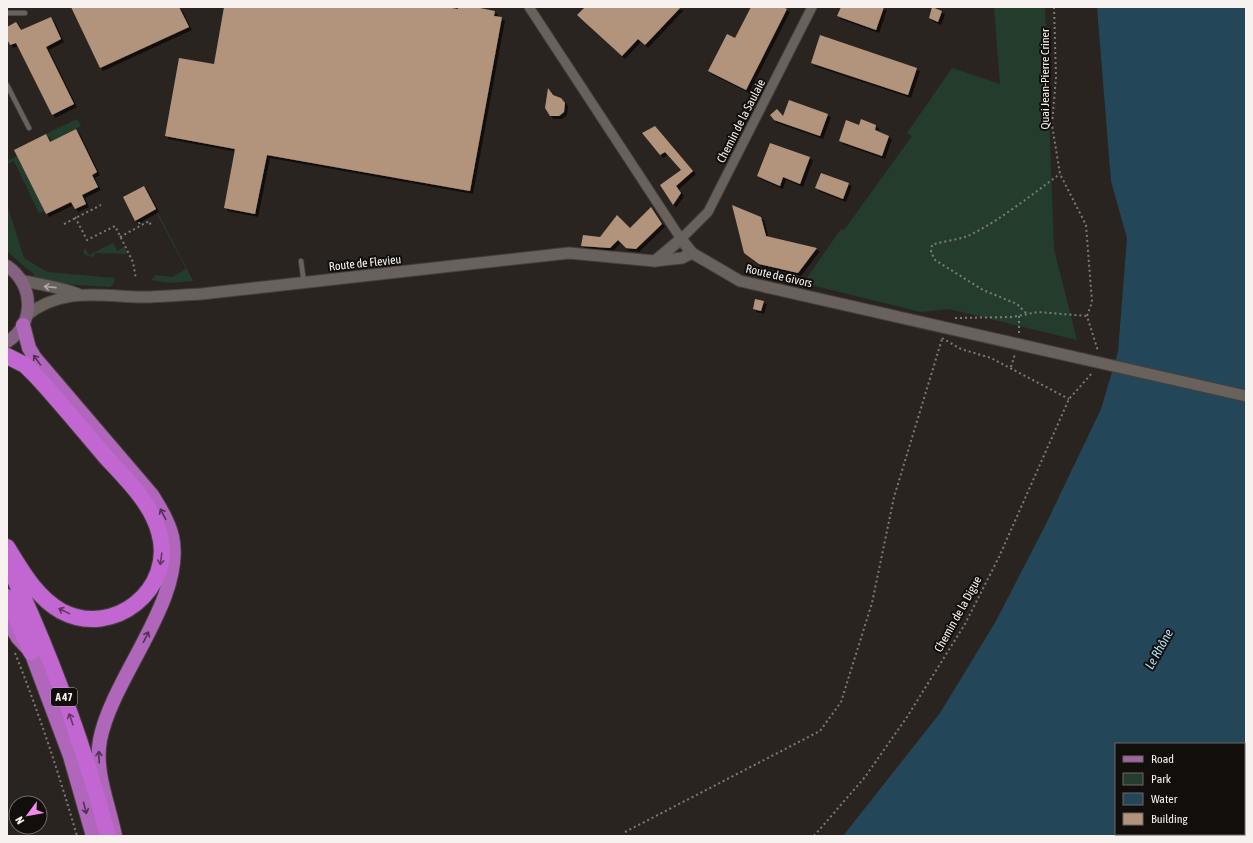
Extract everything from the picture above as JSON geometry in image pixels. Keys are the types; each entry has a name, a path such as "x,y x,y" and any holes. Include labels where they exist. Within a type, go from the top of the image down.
{"highway":[{"path":"25,320 29,348 35,358 152,495 166,518 172,537 173,561 170,582 155,618 112,705 100,741 99,756 101,778 115,836"},
{"path":"7,356 25,365 36,376 141,498 158,527 162,543 162,557 158,574 152,588 134,607 116,616 86,618 61,610 39,594 27,579 7,547"},
{"name":"A 47","path":"7,563 28,607 61,689 91,777 108,836"},
{"name":"A 47","path":"7,597 31,652 70,756 92,836"},
{"path":"7,620 18,638 31,652"}],"main road":[{"path":"7,266 21,280 27,293 25,320 14,336 7,342"}],"street":[{"name":"Route de Givors","path":"529,7 681,240 692,253 740,281 1246,396"},
{"name":"Chemin de la Saulaie","path":"681,240 708,212 812,7"},
{"path":"654,261 681,240"},
{"name":"Route de Flevieu","path":"25,320 42,304 78,294 144,297 193,295 568,253 654,261 682,258 692,253"},
{"name":"Route de Flevieu","path":"21,280 44,287 63,288 78,294"}],"lane":[{"path":"7,13 25,13"},
{"path":"7,85 29,128"},
{"path":"301,261 304,283"}],"path":[{"name":"Quai Jean-Pierre Criner","path":"1026,313 1038,312 1087,316 1092,302 1086,225 1060,174 1052,125 1056,77 1054,7"},
{"path":"625,832 820,731 841,702 872,602 894,497 942,339 942,326 952,318 999,318 1026,313 1017,304 983,290 935,260 931,252 932,245 945,240 966,236 978,230 996,220 1060,174"},
{"path":"64,224 101,205"},
{"path":"76,217 87,240 114,226 134,262 136,279"},
{"path":"120,237 149,221 151,225"},
{"path":"138,222 140,226"},
{"path":"1019,315 1019,333"},
{"path":"942,339 961,349 992,358 1069,400"},
{"path":"1011,368 1015,353"},
{"name":"Chemin de la Digue","path":"814,836 864,777 907,717 965,624 998,557 1069,400 1087,382"},
{"path":"12,646 36,707 61,781 77,836"}],"green space":[{"path":"994,7 1045,7 1054,249 1077,340 949,309 921,312 803,283 841,229 844,230 912,136 907,133 952,68 1000,84"},
{"path":"77,119 81,126 50,142 46,134"},
{"path":"17,156 45,211 39,213 14,161 7,164 7,161"},
{"path":"7,204 24,258 47,272 115,278 114,283 110,287 46,283 34,278 34,274 7,251"},
{"path":"156,209 193,281 170,283 151,280 156,275 173,277 186,269 155,210"},
{"path":"113,243 117,251 124,247 128,254 95,253 94,257 85,255 83,252 85,248 89,255"}],"water":[{"name":"Le Rhône","path":"1097,7 1246,7 1246,773 1245,774 1245,743 1115,743 1115,835 1203,835 1202,836 843,836 940,713 996,621 1046,524 1101,409 1118,352 1127,238 1111,181"}],"building":[{"path":"71,7 179,7 189,27 100,68"},
{"path":"224,7 446,7 458,9 458,7 475,7 495,11 494,16 502,17 470,191 267,155 255,214 224,208 235,149 165,136 179,58 214,64"},
{"path":"585,7 681,7 645,45 638,39 622,56 577,15"},
{"path":"751,7 783,7 787,9 746,90 708,71 727,34 735,38"},
{"path":"841,7 884,7 876,30 837,16"},
{"path":"932,7 942,11 938,22 929,18"},
{"path":"51,17 61,39 46,47 74,104 52,115 16,43 10,45 7,39 7,27 16,22 21,30"},
{"path":"820,35 917,68 908,95 811,63"},
{"path":"548,88 553,95 561,98 565,103 564,112 559,116 550,116 545,108"},
{"path":"789,100 828,114 820,136 774,120 770,115 777,109 783,116"},
{"path":"861,119 876,125 875,130 889,136 882,156 839,141 846,120 859,125"},
{"path":"655,126 693,171 676,186 681,193 673,205 660,185 681,170 665,152 660,155 642,133"},
{"path":"76,129 97,172 92,175 98,187 82,195 86,204 75,209 71,202 46,214 14,150 46,134 50,142"},
{"path":"770,143 810,157 800,184 783,177 780,186 757,176"},
{"path":"821,173 849,183 843,199 815,188"},
{"path":"144,186 156,209 135,221 123,197"},
{"path":"732,205 761,217 766,236 817,248 798,273 759,264 744,253"},
{"path":"651,207 662,224 636,249 626,248 618,240 610,248 581,246 583,235 600,237 617,215 630,228"},
{"path":"755,299 764,301 761,311 753,309"}]}
